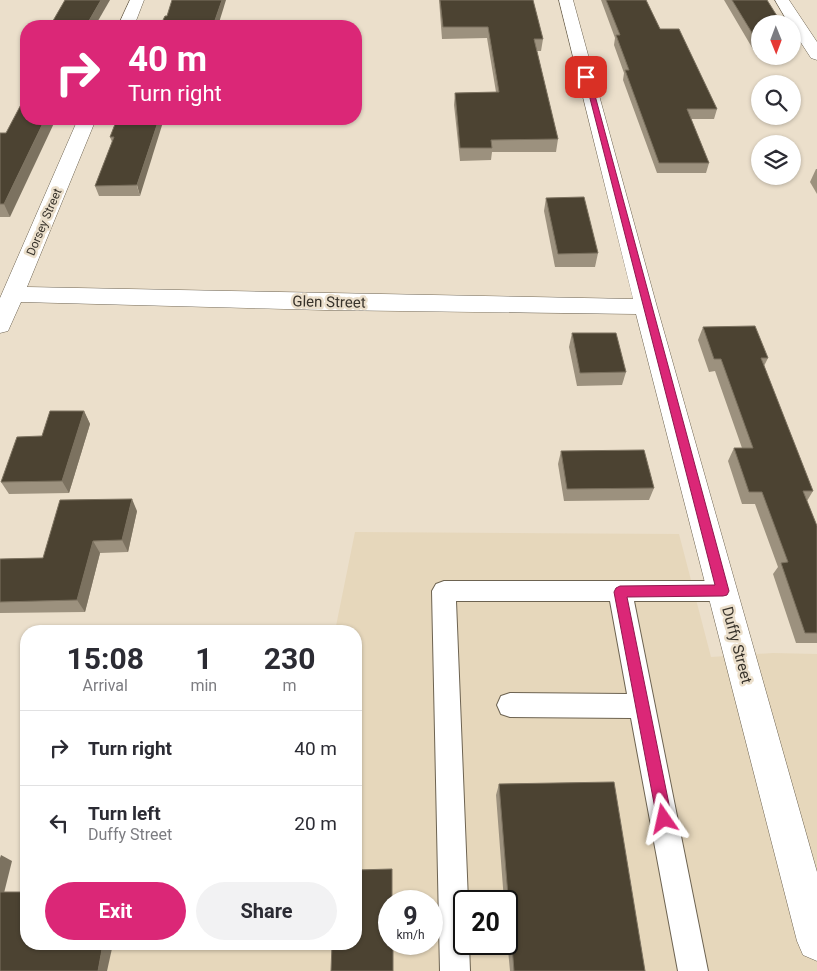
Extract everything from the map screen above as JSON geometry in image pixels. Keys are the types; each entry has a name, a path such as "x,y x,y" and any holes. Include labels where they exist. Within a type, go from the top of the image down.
{"street":[{"path":"128,20 136,0"},
{"name":"Duffy Street","path":"566,0 646,307 817,941"},
{"path":"782,0 817,55"},
{"name":"Dorsey Street","path":"0,324 84,125"},
{"name":"Glen Street","path":"13,294 325,302 646,307"}],"lane":[{"path":"455,971 444,591 723,591"},
{"path":"620,592 693,971"},
{"path":"510,705 642,706"}],"shaded area":[{"path":"355,532 679,534 711,657 773,653 817,654 817,971 11,971 23,950 362,950 362,625 336,625"}],"building":[{"path":"65,0 101,0 89,20 53,20"},
{"path":"172,0 222,0 215,20 163,20 167,16"},
{"path":"440,0 533,0 543,39 534,39 558,139 491,140 492,148 460,148 455,93 499,92 488,27 443,27"},
{"path":"606,0 646,0 660,29 679,29 717,109 687,109 709,163 659,163 625,70 629,70 616,35 620,35"},
{"path":"732,0 767,0 776,15 751,15 751,31"},
{"path":"20,106 20,125 42,125 4,204 0,204 0,133 6,133"},
{"path":"115,125 157,125 137,185 95,186 114,137 110,137"},
{"path":"584,197 598,253 558,254 546,198"},
{"path":"755,326 768,358 761,358 813,491 803,491 817,526 817,633 805,633 781,563 788,562 762,492 749,492 734,448 753,448 721,359 714,359 703,327"},
{"path":"572,333 616,333 626,372 580,373"},
{"path":"50,411 84,411 62,481 1,482 17,437 42,436"},
{"path":"644,450 654,488 567,489 561,451"},
{"path":"132,499 122,540 93,541 77,600 0,602 0,559 43,558 60,500"},
{"path":"614,782 645,971 514,971 513,955 518,955 518,890 508,890 499,784"},
{"path":"392,869 392,890 378,890 378,955 393,955 393,971 331,971 332,950 362,950 362,870"},
{"path":"0,892 20,892 20,950 102,950 98,971 0,971"}],"route":[{"path":"586,77 723,591 620,592 664,819"}]}
